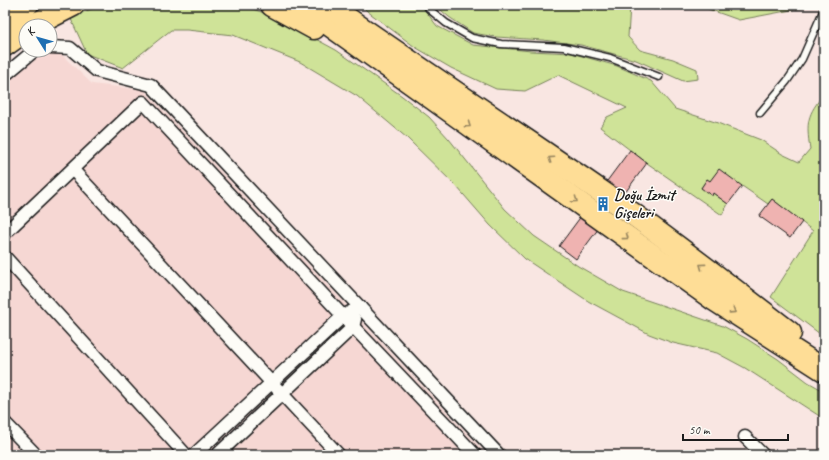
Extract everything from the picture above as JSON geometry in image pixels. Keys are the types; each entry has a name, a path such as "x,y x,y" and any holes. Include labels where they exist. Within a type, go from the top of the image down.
{"highway":[{"path":"5,26 28,5"},
{"path":"48,18 73,5"},
{"path":"272,5 441,95"},
{"path":"302,5 441,95 607,196 719,278 791,334 824,356"},
{"path":"328,5 441,95 715,300 824,370"},
{"path":"350,5 385,33 441,95"},
{"path":"5,44 18,35"}],"street":[{"path":"58,47 70,48 97,70 151,85 499,455"},
{"path":"5,75 25,58"},
{"path":"5,233 143,102 475,455"},
{"path":"73,170 339,455"},
{"path":"5,257 186,455"},
{"path":"194,455 343,316 360,307"},
{"path":"217,455 353,326 360,307"},
{"path":"5,423 36,455"},
{"path":"745,437 763,455"}],"lane":[{"path":"427,5 429,9 446,23 472,38 501,44 564,47 610,58 659,76"},
{"path":"760,113 787,81 802,59 824,10"}],"shaded area":[{"path":"58,53 60,53 92,84 144,90 487,455 5,455 5,83 33,58 58,58"}],"green space":[{"path":"102,5 241,5 273,16 336,50 402,96 429,117 449,139 505,209 534,236 578,266 623,292 723,326 747,339 778,359 808,382 824,391 824,419 745,368 717,353 673,343 649,334 588,301 525,259 490,225 457,187 407,138 357,96 300,62 233,35 187,30 171,30 123,68 87,54 70,17"},
{"path":"361,5 421,5 437,26 473,45 531,51 571,53 617,66 651,81 675,109 715,122 761,140 782,154 799,162 810,149 808,132 809,119 814,108 824,94 824,337 771,297 813,231 772,199 768,204 742,186 710,181 707,179 701,188 713,193 728,204 722,215 647,163 600,127 607,117 627,108 558,75 525,91 496,89 451,68 415,47"},
{"path":"435,5 630,5 628,37 640,50 673,59 697,69 698,79 683,81 636,60 581,45 543,40 496,37 473,33 449,17"},
{"path":"699,5 804,5 802,8 739,20"}],"building":[{"name":"Doğu İzmit Gişeleri","path":"630,150 647,163 576,259 559,246"},
{"path":"719,169 742,186 728,204 713,193 712,196 701,188 707,179 710,181"},
{"path":"772,199 802,222 790,238 759,216"}],"place":[{"name":"Doğu İzmit Gişeleri","path":"603,204"}]}
